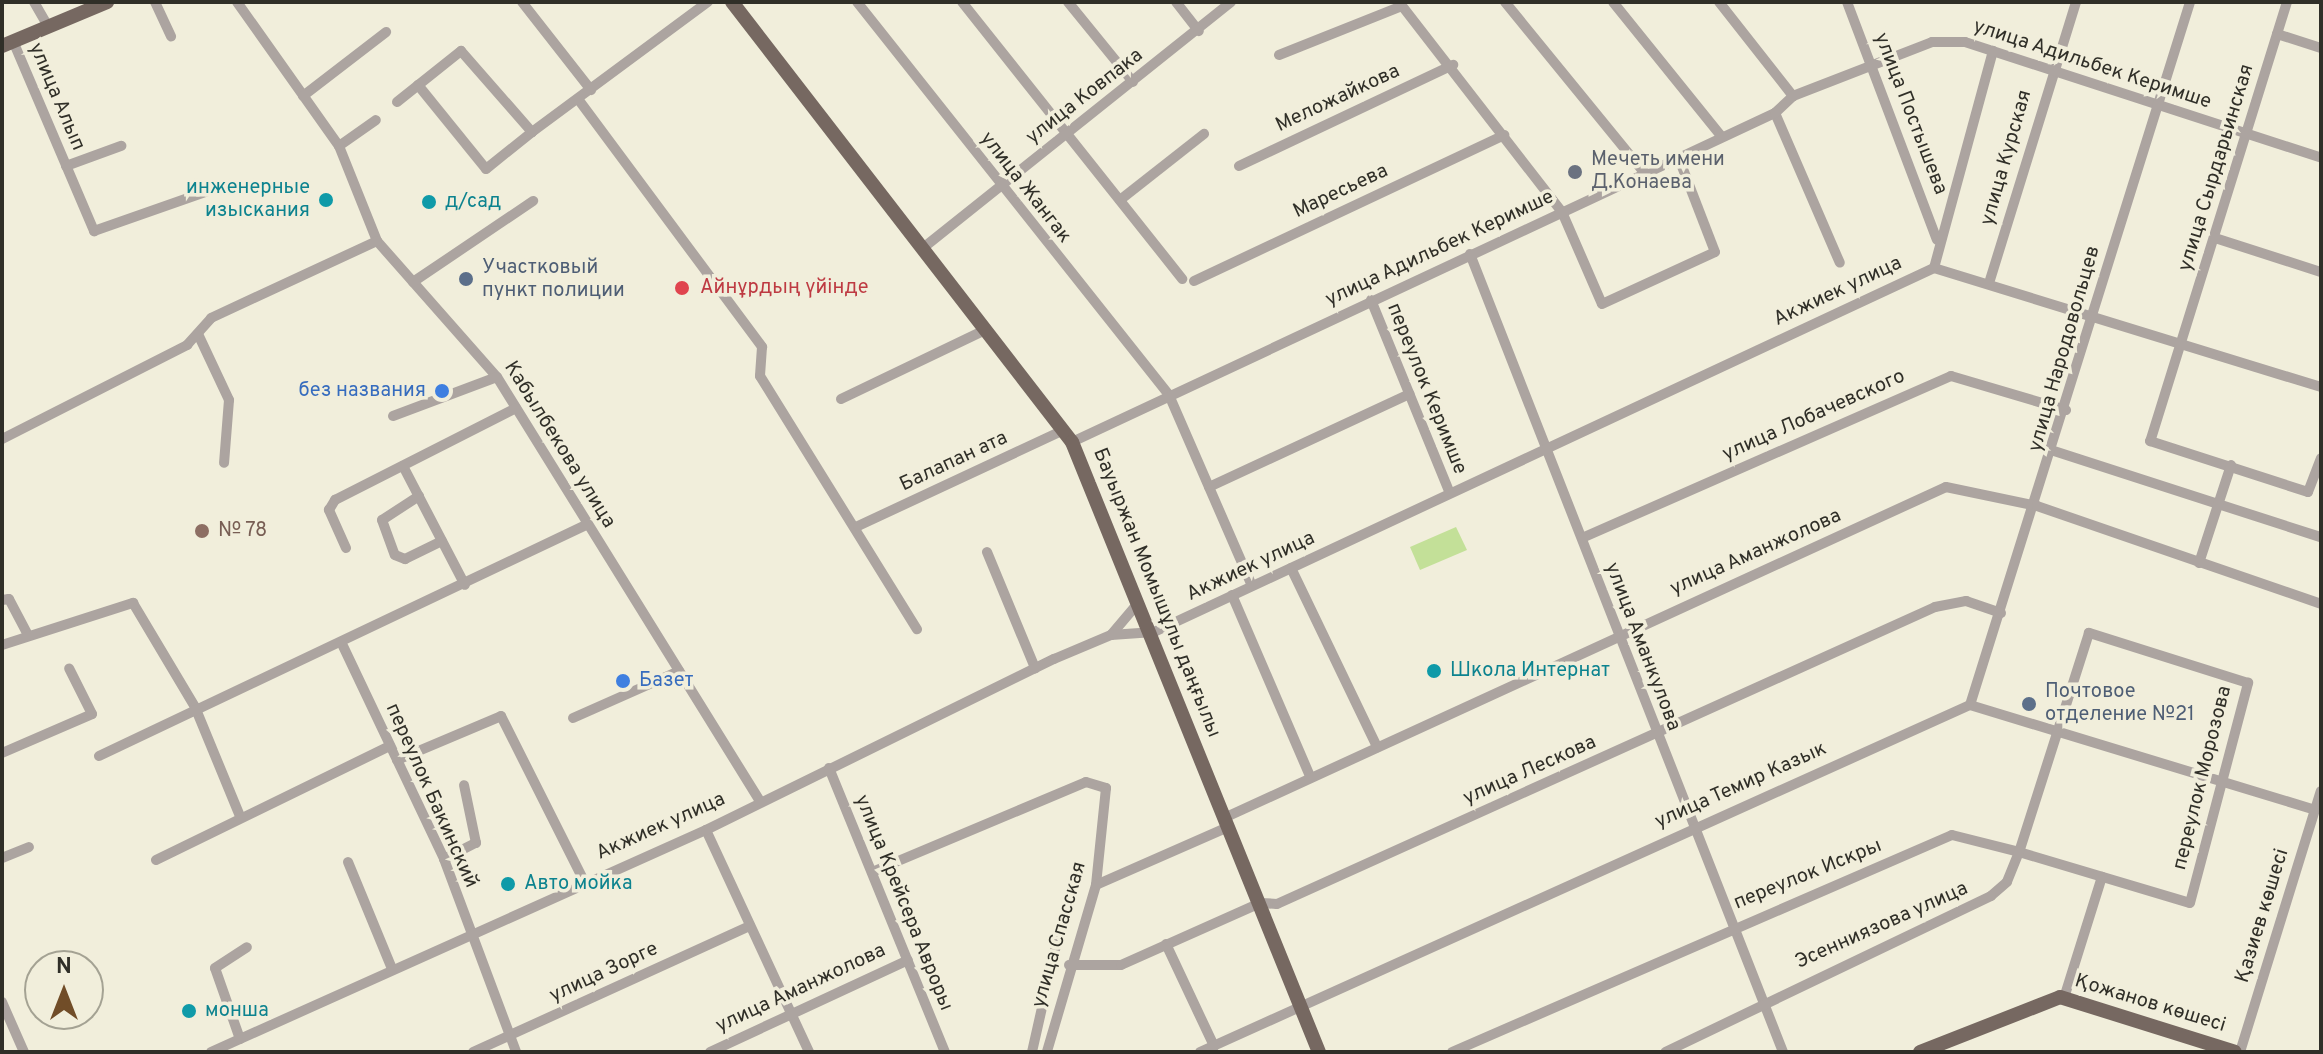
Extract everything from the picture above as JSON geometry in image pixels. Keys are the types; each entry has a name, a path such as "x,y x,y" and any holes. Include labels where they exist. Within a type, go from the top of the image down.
{"main road":[{"path":"8,44 107,2"},
{"name":"Бауыржан Момышұлы даңғылы","path":"732,2 1068,436 1140,597 1319,1052"},
{"name":"Қожанов көшесі","path":"1920,1052 2044,998 2064,998 2237,1052"}],"street":[{"path":"34,2 48,26"},
{"path":"155,2 171,36"},
{"name":"Кабылбекова улица","path":"237,2 339,146 377,241 497,377 759,800"},
{"path":"522,2 591,90"},
{"path":"418,85 486,169 708,2"},
{"name":"улица Жангак","path":"857,2 1169,395 1252,586"},
{"path":"962,2 1182,279"},
{"path":"1068,2 1133,82"},
{"path":"1176,2 1199,31"},
{"name":"улица Ковпака","path":"923,248 1199,31 1231,2"},
{"path":"1505,2 1643,171"},
{"path":"1613,2 1721,136"},
{"path":"1719,2 1793,96"},
{"name":"улица Постышева","path":"1847,2 1874,65 1937,240"},
{"name":"улица Курская","path":"1990,280 2051,71 2076,2"},
{"name":"улица Народовольцев","path":"1970,705 2037,506 2190,2"},
{"name":"улица Сырдарьинская","path":"2231,465 2150,441 2287,2"},
{"path":"1279,55 1401,4 1453,65 1562,212 1607,306 1710,259 1715,252 1678,156"},
{"path":"303,96 386,32"},
{"path":"2277,34 2321,48"},
{"name":"улица Адильбек Керимше","path":"1068,436 1169,395 1562,212 1643,171 1775,113 1793,96 1932,42 1993,51 2321,158"},
{"name":"улица Алып","path":"8,44 94,231 225,185"},
{"path":"397,102 461,51 532,132"},
{"path":"1934,268 1937,240 1993,51"},
{"name":"Меложайкова","path":"1239,166 1453,65"},
{"path":"578,99 762,347 760,376 858,526 917,629"},
{"path":"1775,113 1840,263"},
{"path":"339,146 376,120"},
{"path":"1120,200 1204,134"},
{"name":"Маресьева","path":"1194,281 1504,135"},
{"name":"улица Алып","path":"66,166 121,146"},
{"path":"413,282 533,201"},
{"path":"2215,238 2321,272"},
{"path":"2,439 69,410 198,334 211,318 377,241"},
{"name":"улица Аманкулова","path":"1470,254 1582,538 1616,636 1783,1052"},
{"name":"Акжиек улица","path":"211,1052 584,881 706,830 759,800 1035,668 1111,635 1154,632 1449,491 1934,268 1990,280 2180,344 2321,387"},
{"name":"переулок Керимше","path":"1371,300 1449,491"},
{"path":"841,399 985,330"},
{"path":"198,334 229,400 224,463"},
{"name":"улица Лобачевского","path":"1582,538 1951,376 2066,410"},
{"path":"393,416 426,410 497,377"},
{"path":"1209,487 1409,394"},
{"path":"346,548 329,510 335,500 516,408"},
{"name":"Балапан ата","path":"858,526 1068,436"},
{"path":"2054,451 2321,537"},
{"path":"2199,563 2231,465 2308,492 2321,458"},
{"path":"403,466 465,585"},
{"name":"улица Аманжолова","path":"1096,885 1226,822 1310,776 1946,487 2037,506 2321,604"},
{"path":"419,496 382,520 395,555 405,559 442,541"},
{"path":"99,756 195,707 343,646 588,524"},
{"path":"987,552 1035,668"},
{"path":"1291,568 1377,747"},
{"path":"1232,595 1310,776"},
{"path":"1111,635 1140,597"},
{"path":"2,600 9,599 28,635"},
{"name":"улица Лескова","path":"1069,965 1121,965 1260,903 1277,904 1935,607 1966,601 2001,613"},
{"path":"2,645 133,603 195,707 239,814"},
{"name":"Эсенниязова улица","path":"1665,1052 1766,1006 1784,990 1991,896 2019,852 2089,633"},
{"name":"переулок Морозова","path":"2089,633 2248,683 2218,783 2190,903"},
{"name":"переулок Бакинский","path":"343,646 444,859 516,1052"},
{"path":"2,753 92,714 69,668"},
{"path":"573,718 679,671"},
{"path":"1970,705 2218,783 2315,810"},
{"name":"улица Темир Казык","path":"1200,1052 1970,705"},
{"path":"397,760 501,716 584,881"},
{"path":"156,860 232,825 239,814 390,746"},
{"name":"улица Крейсера Авроры","path":"829,768 945,1052"},
{"name":"улица Спасская","path":"872,872 1086,782 1101,783 1110,801 1096,885 1069,965 1047,1052"},
{"path":"444,859 476,843 464,785"},
{"name":"Қазиев көшесі","path":"2237,1052 2321,791"},
{"path":"706,830 809,1052"},
{"name":"переулок Искры","path":"1452,1052 1734,925 1952,835 2190,903"},
{"path":"2,858 29,847"},
{"path":"348,862 392,969"},
{"path":"2064,998 2102,877"},
{"name":"улица Зорге","path":"473,1052 750,926"},
{"path":"1032,1052 1058,937"},
{"path":"1166,944 1214,1046"},
{"path":"240,1039 215,968 247,947"},
{"name":"улица Аманжолова","path":"710,1052 908,960"},
{"path":"2,1002 24,1052"}],"green space":[{"path":"1456,527 1467,550 1420,570 1410,547"}],"place":[{"name":"Мечеть имени Д.Конаева","path":"1575,172"},
{"name":"инженерные изыскания","path":"326,200"},
{"name":"д/сад","path":"429,202"},
{"name":"Участковый пункт полиции","path":"466,279"},
{"name":"Айнұрдың үйінде","path":"682,288"},
{"name":"без названия","path":"442,391"},
{"name":"№ 78","path":"202,531"},
{"name":"Школа Интернат","path":"1434,671"},
{"name":"Базет","path":"623,681"},
{"name":"Почтовое отделение №21","path":"2029,704"},
{"name":"Авто мойка","path":"508,884"},
{"name":"монша","path":"189,1011"}]}
